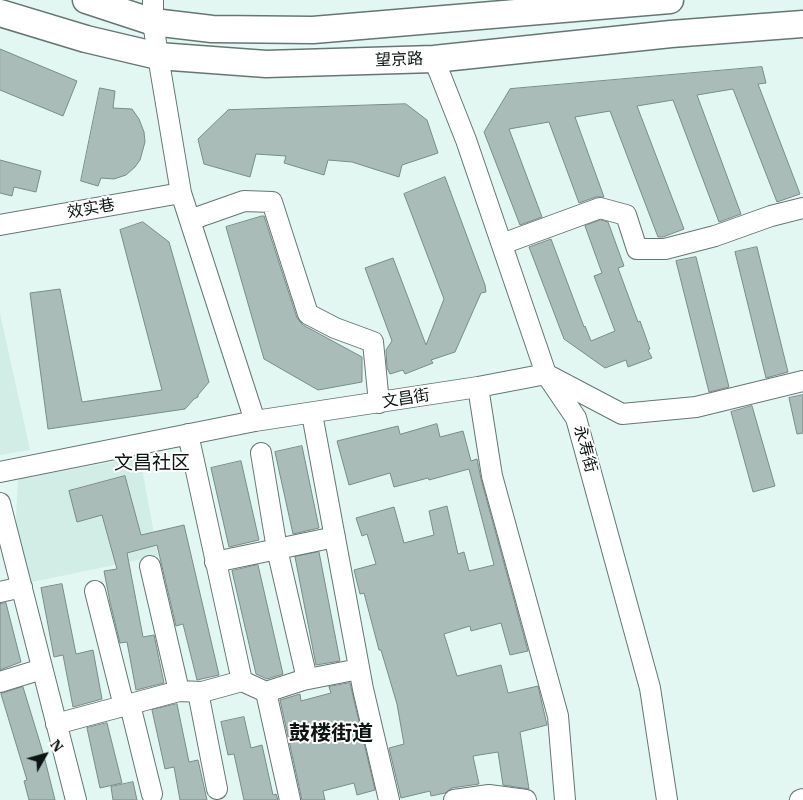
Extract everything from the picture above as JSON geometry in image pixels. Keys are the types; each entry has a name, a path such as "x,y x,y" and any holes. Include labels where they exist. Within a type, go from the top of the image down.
{"main road":[{"path":"86,0 153,11 212,29 313,30 670,0"},
{"name":"望京路","path":"0,13 86,39 158,56 266,64 434,58 671,34 803,24"}],"street":[{"path":"153,11 158,56 181,193 255,421"},
{"name":"永寿街","path":"434,58 466,140 546,374 576,418 650,688 667,800"},
{"name":"效实巷","path":"0,225 181,193"},
{"path":"190,220 244,201 272,202 308,314 335,328 373,342 380,403"},
{"path":"502,244 600,208 626,215 637,249 665,249 715,236 771,216 803,208"},
{"path":"546,374 622,414 696,406 803,381"},
{"name":"文昌街","path":"0,472 255,421 312,414 546,374"},
{"path":"478,387 492,476 558,716 565,800"},
{"path":"312,414 359,668 389,800"},
{"path":"188,434 242,682"},
{"path":"262,453 277,549 307,679"},
{"path":"0,503 76,800"},
{"path":"216,562 335,537"},
{"path":"150,566 217,789"},
{"path":"0,592 22,587"},
{"path":"95,591 152,794"},
{"path":"56,724 127,705 242,682 266,692 307,679 359,668"},
{"path":"0,682 42,669"},
{"path":"266,692 290,800"},
{"path":"454,800 489,795 526,800"}],"shaded area":[{"path":"0,313 30,450 0,455"},
{"path":"140,457 158,556 27,583 16,520 18,479"}],"building":[{"path":"0,49 77,81 63,116 0,90"},
{"path":"762,67 766,83 758,84 800,194 777,202 733,89 697,95 741,214 719,222 673,100 637,106 684,229 658,237 610,111 575,117 604,197 596,197 579,203 549,122 509,129 542,217 520,225 484,132 510,89"},
{"path":"100,88 115,91 113,108 132,109 139,119 144,132 145,142 140,160 135,167 126,175 114,179 101,178 98,186 81,181"},
{"path":"406,104 427,120 438,153 402,165 399,177 352,162 328,160 324,175 284,163 286,156 256,154 250,177 204,164 198,139 228,110"},
{"path":"0,160 41,171 36,192 14,187 12,196 0,193"},
{"path":"445,177 486,292 481,293 455,352 431,360 433,363 405,374 403,370 390,374 387,368 386,350 392,341 365,268 393,258 426,345 444,299 404,194"},
{"path":"264,216 297,318 303,325 362,357 362,382 318,390 264,359 226,227"},
{"path":"601,220 608,222 624,266 618,268 638,322 640,321 652,358 628,367 626,360 605,368 564,339 529,247 551,239 591,341 615,331 594,276 602,273 585,226"},
{"path":"143,222 169,242 209,382 198,397 185,409 48,429 30,293 60,289 82,402 162,390 120,230"},
{"path":"757,247 788,372 766,378 735,252"},
{"path":"696,257 729,387 709,392 676,261"},
{"path":"803,395 803,433 797,434 789,398"},
{"path":"752,406 775,486 753,492 731,412"},
{"path":"437,424 440,437 463,431 471,461 477,459 528,651 510,655 501,623 471,631 470,626 444,634 457,676 501,665 508,693 538,686 547,725 520,732 529,789 503,785 498,752 473,756 479,784 452,788 445,793 431,796 430,791 401,798 389,748 404,744 397,704 381,650 379,650 364,593 360,594 354,570 376,564 367,534 362,536 356,518 394,507 404,543 434,535 429,511 447,506 458,554 464,552 469,571 494,565 469,469 394,487 390,473 349,485 337,441 398,426 400,434"},
{"path":"302,446 319,528 293,534 275,452"},
{"path":"241,461 259,540 229,547 211,468"},
{"path":"125,476 141,535 184,525 219,675 197,680 183,624 176,626 157,545 127,553 143,637 154,635 164,683 136,690 127,642 120,643 110,602 104,571 117,569 102,515 77,522 69,491"},
{"path":"319,552 340,661 316,665 295,557"},
{"path":"258,565 283,674 267,679 256,674 232,571"},
{"path":"62,584 76,654 93,650 102,699 73,707 63,655 54,657 41,588"},
{"path":"6,603 21,662 0,670 0,604"},
{"path":"350,683 375,790 357,795 354,783 323,791 325,800 302,800 280,700 300,694 301,701 331,693 329,687"},
{"path":"23,687 55,800 29,800 24,781 27,780 1,694"},
{"path":"177,704 189,762 198,760 207,800 180,800 174,767 165,769 152,710"},
{"path":"244,717 251,748 262,745 273,795 276,794 278,800 244,800 234,754 228,755 221,722"},
{"path":"107,723 122,783 100,788 87,728"},
{"path":"133,782 137,800 113,800 111,787"}],"district":[{"name":"文昌社区","path":"152,464"},
{"name":"鼓楼街道","path":"331,734"}]}
